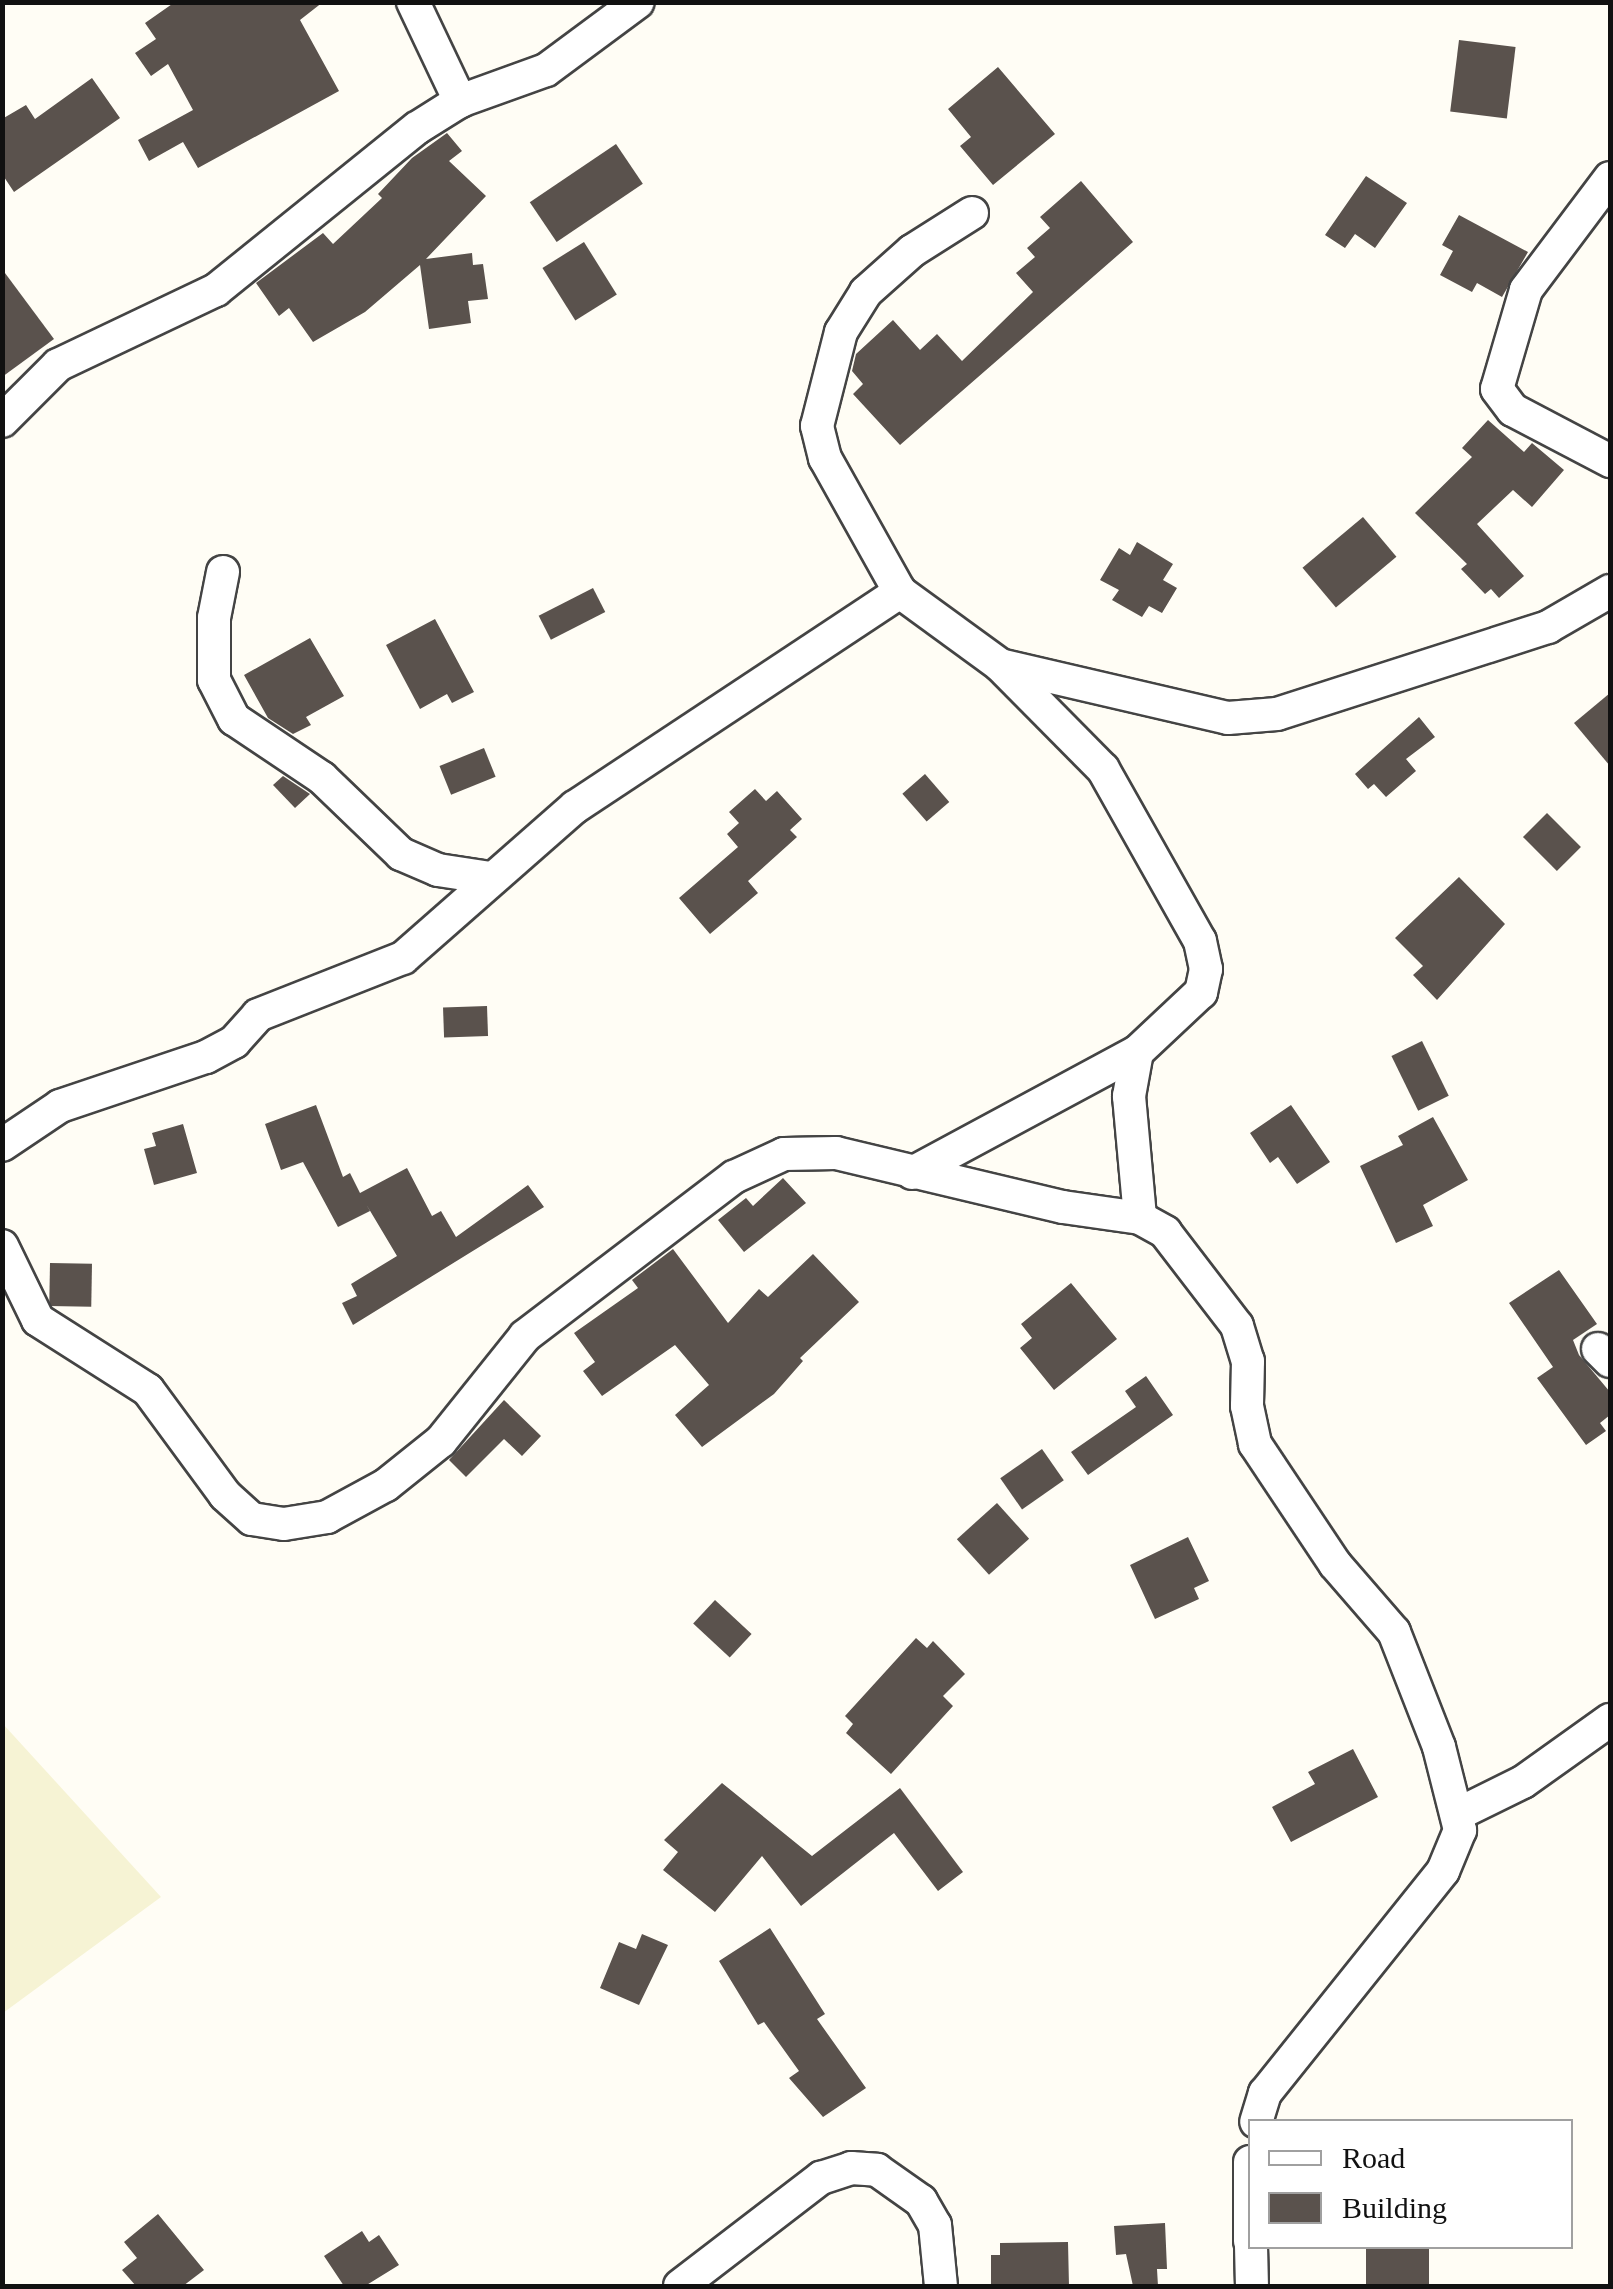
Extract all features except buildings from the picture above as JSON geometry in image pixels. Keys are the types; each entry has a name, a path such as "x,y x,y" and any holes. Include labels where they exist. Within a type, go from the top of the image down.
{"street":[{"path":"413,2 460,101"},
{"path":"2,421 58,366 216,290 367,163 460,101 546,70 638,2"},
{"path":"1610,178 1526,290 1497,389 1513,410 1610,460"},
{"path":"912,1173 1137,1052 1201,992 1206,969 1200,941 1103,769 1000,665 900,592 825,458 817,426 841,332 866,292 912,251 972,213"},
{"path":"223,572 214,618 214,680 234,719 322,778 401,854 438,870 490,878"},
{"path":"2,1145 60,1106 223,1050 258,1015 402,958 445,926 490,878 575,806 900,592"},
{"path":"1000,665 1228,718 1277,714 1548,627 1610,593"},
{"path":"1137,1052 1128,1096 1140,1218"},
{"path":"2,1246 38,1320 148,1390 225,1495 252,1518 284,1524 328,1517 386,1485 440,1441 525,1336 734,1178 784,1154 811,1152 1140,1218 1165,1232 1188,1257 1237,1326 1248,1360 1247,1406 1256,1444 1335,1564 1394,1632 1458,1814 1460,1830 1444,1871 1265,2093 1257,2119"},
{"path":"1458,1814 1523,1782 1610,1720"},
{"path":"680,2286 821,2178 851,2168 886,2174 921,2200 934,2226 942,2286"},
{"path":"1251,2249 1252,2286"}],"shaded area":[{"path":"3,1724 161,1897 2,2013"}]}
